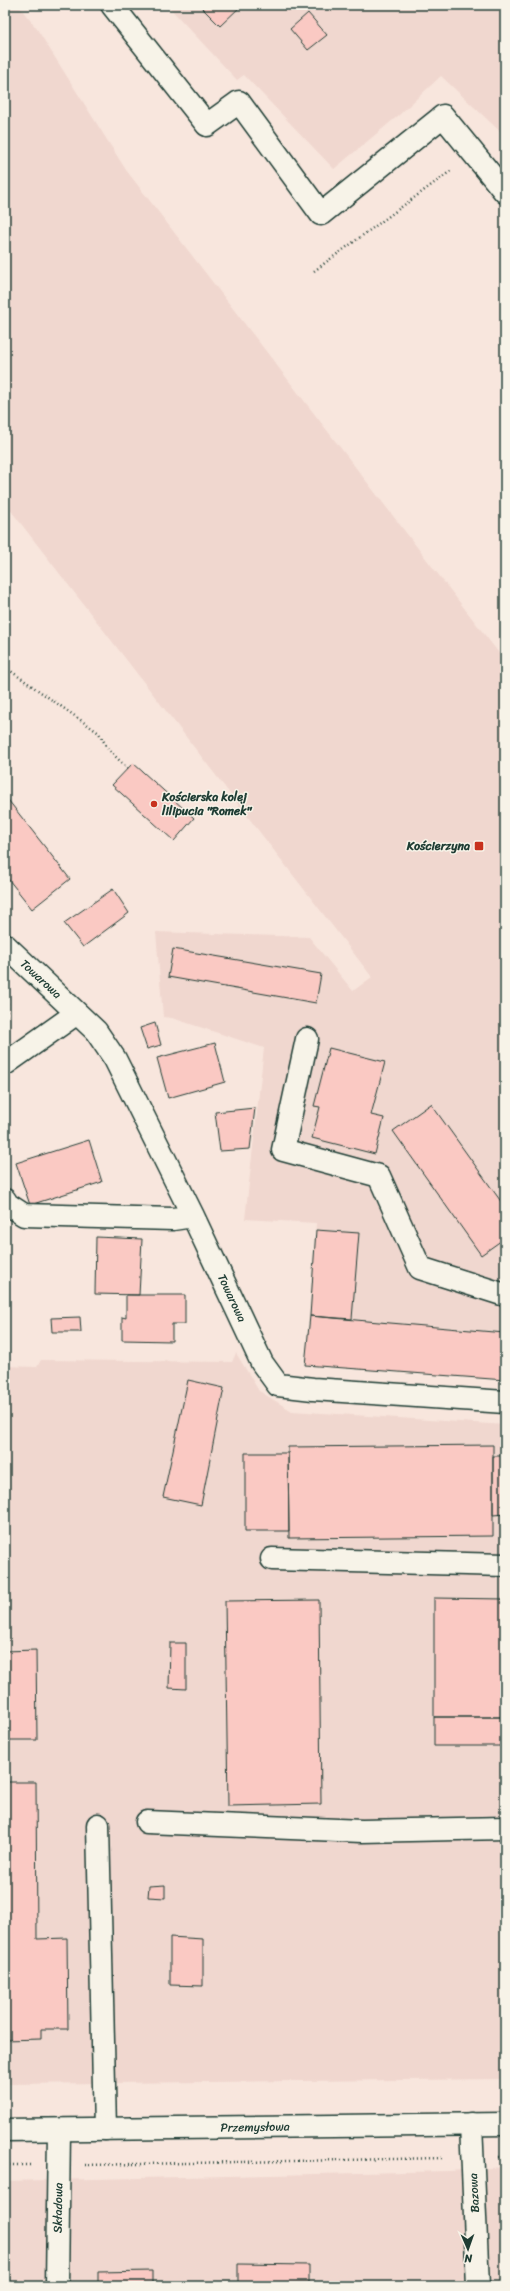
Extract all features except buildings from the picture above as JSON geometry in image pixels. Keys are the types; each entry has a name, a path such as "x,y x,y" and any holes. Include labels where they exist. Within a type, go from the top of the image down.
{"street":[{"path":"112,5 207,125 239,102 321,214 443,116 505,192"},
{"name":"Towarowa","path":"5,945 96,1031 115,1059 193,1216 262,1363 278,1384 320,1390 505,1402"},
{"path":"5,1064 77,1013"},
{"path":"307,1039 283,1150 379,1176 420,1268 505,1295"},
{"path":"5,1200 7,1204 24,1215 173,1219 193,1216"},
{"path":"272,1559 505,1565"},
{"path":"147,1822 362,1831 505,1828"},
{"path":"98,1825 105,2129"},
{"name":"Bazowa","path":"471,2124 478,2286"},
{"name":"Przemysłowa","path":"5,2130 505,2124"},
{"name":"Składowa","path":"57,2286 59,2130"}],"path":[{"path":"314,271 385,222 474,153"},
{"path":"5,667 99,733 108,749 128,769"},
{"path":"5,2166 505,2157"}],"shaded area":[{"path":"5,5 18,5 37,29 126,170 505,661 505,1380 305,1365 316,1223 245,1219 264,1048 172,1018 163,1017 156,932 309,937 353,991 372,977 5,503"},
{"path":"167,5 505,5 505,136 441,76 399,115 334,169 244,75 237,80"},
{"path":"236,1353 259,1391 292,1411 505,1425 505,2079 5,2084 5,1366 37,1367 41,1360 232,1362"},
{"path":"505,2167 505,2286 5,2286 5,2181 449,2171"}],"place":[{"name":"Kościerska kolej lilipucia \"Romek\"","path":"154,804"},
{"name":"Kościerzyna","path":"479,846"}]}
